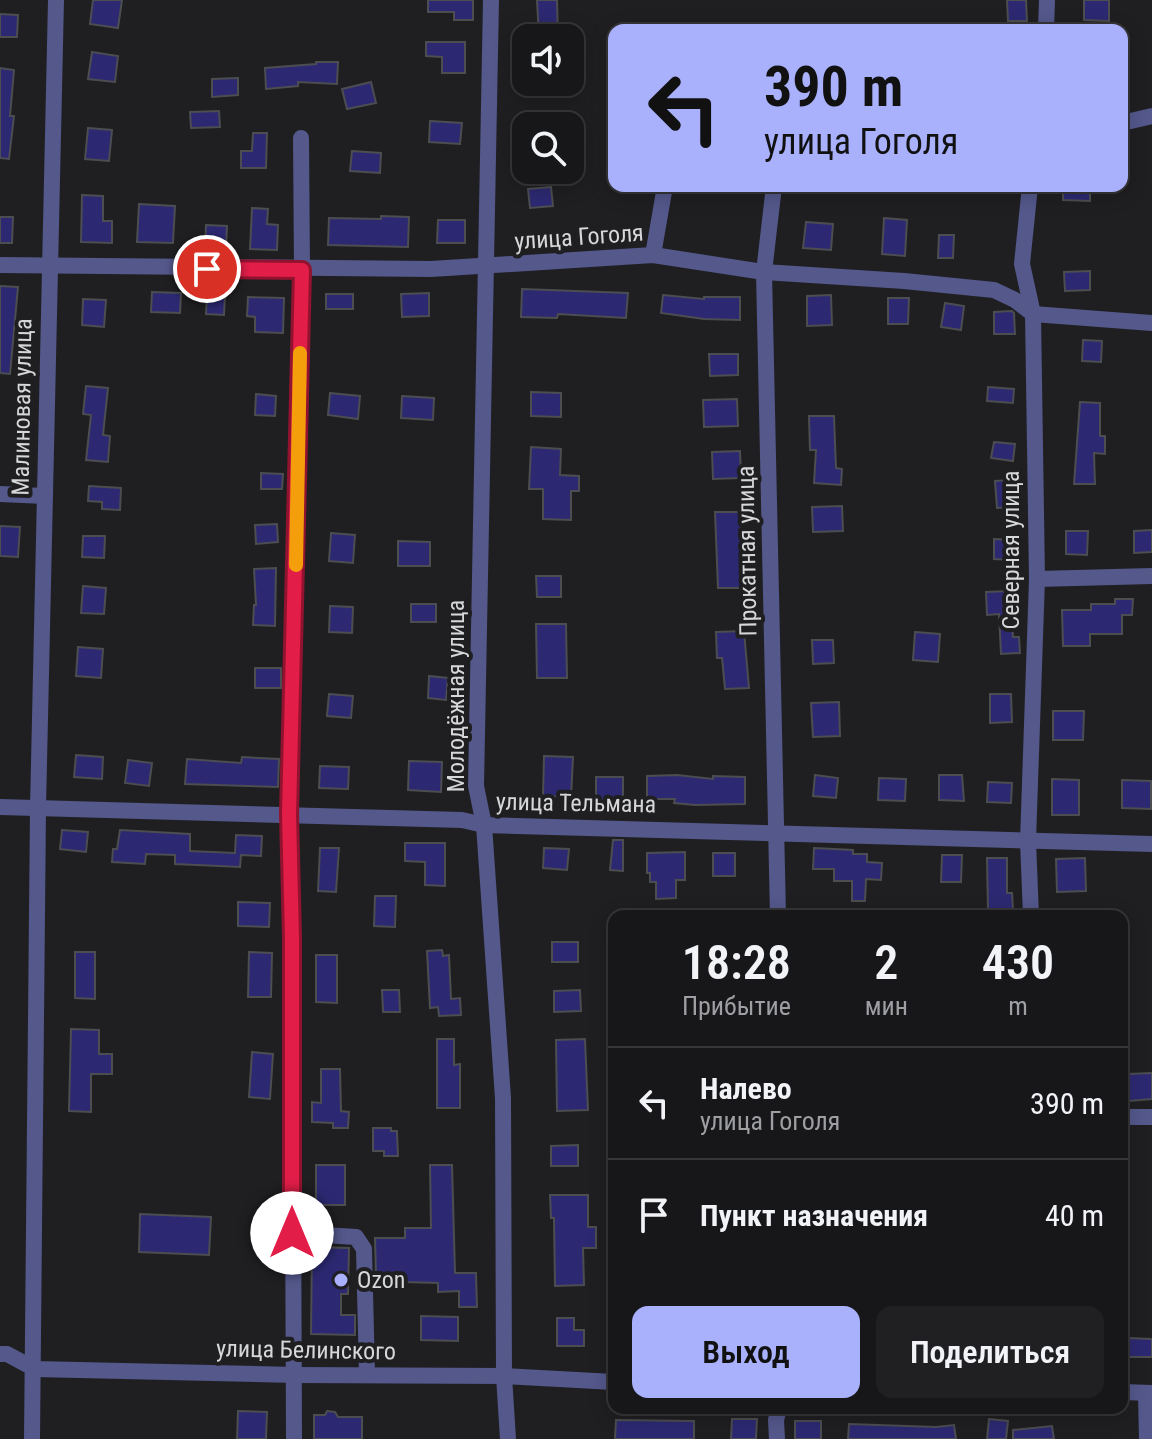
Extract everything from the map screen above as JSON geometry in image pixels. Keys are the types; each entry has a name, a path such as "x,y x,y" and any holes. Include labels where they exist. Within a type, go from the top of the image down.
{"street":[{"name":"Малиновая улица","path":"32,1439 38,808 56,0"},
{"name":"Молодёжная улица","path":"491,0 476,786 484,825 503,1098 504,1376 508,1439"},
{"path":"1046,24 1047,0"},
{"path":"1128,122 1152,116"},
{"path":"294,1439 296,1375 289,814 302,270 301,138"},
{"path":"653,255 664,192"},
{"name":"Прокатная улица","path":"773,192 764,272 778,910"},
{"name":"Северная улица","path":"1029,192 1022,264 1033,314 1037,579 1028,841 1031,910"},
{"name":"улица Гоголя","path":"0,265 302,270 487,267 653,255 764,272 994,290 1015,300 1033,314 1152,323"},
{"path":"0,494 45,496"},
{"path":"1037,579 1152,576"},
{"name":"улица Тельмана","path":"0,807 462,820 484,825 1152,844"},
{"path":"1128,1117 1152,1117"},
{"path":"292,1233 356,1237 361,1242 364,1249 367,1375"},
{"name":"улица Белинского","path":"0,1354 7,1354 35,1369 504,1376 608,1382"},
{"path":"1128,1392 1149,1393 1147,1439"},
{"path":"777,1439 778,1414"}],"building":[{"path":"93,0 122,0 118,28 90,24"},
{"path":"428,0 473,0 473,20 454,20 454,12 428,12"},
{"path":"537,0 557,0 558,24 538,24"},
{"path":"1007,0 1026,0 1027,21 1008,21"},
{"path":"1084,0 1109,0 1109,21 1084,20"},
{"path":"0,14 18,15 17,37 0,37"},
{"path":"426,42 465,42 465,73 442,73 442,57 426,56"},
{"path":"92,52 118,56 115,82 88,79"},
{"path":"338,62 337,84 298,82 298,86 266,89 265,68"},
{"path":"0,68 14,70 10,116 14,116 9,159 0,158"},
{"path":"238,78 238,95 212,97 212,79"},
{"path":"371,82 376,103 347,109 342,89"},
{"path":"219,111 220,127 191,128 190,112"},
{"path":"430,121 462,123 460,144 429,142"},
{"path":"88,128 112,130 109,161 85,159"},
{"path":"253,133 267,133 266,168 241,168 241,151 252,151"},
{"path":"352,151 381,153 380,173 350,171"},
{"path":"551,187 553,206 530,208 528,189"},
{"path":"1063,192 1090,192 1090,201 1063,200"},
{"path":"82,195 103,196 103,221 112,221 112,243 81,242"},
{"path":"139,204 175,206 173,243 137,242"},
{"path":"252,208 268,209 267,224 278,225 277,250 250,249"},
{"path":"381,216 409,217 408,247 328,245 329,218 381,219"},
{"path":"0,217 13,217 12,243 0,243"},
{"path":"884,218 907,220 905,256 882,254"},
{"path":"438,220 465,220 465,243 437,243"},
{"path":"806,222 833,224 831,250 803,248"},
{"path":"206,225 227,226 226,248 205,247"},
{"path":"939,235 954,235 953,258 938,258"},
{"path":"1090,271 1090,290 1065,291 1064,272"},
{"path":"0,286 18,287 10,374 0,373"},
{"path":"522,289 628,293 626,318 558,314 557,318 521,317"},
{"path":"152,292 181,293 180,313 151,312"},
{"path":"429,293 429,316 402,317 401,294"},
{"path":"207,294 225,295 224,315 206,314"},
{"path":"326,294 353,294 353,309 326,309"},
{"path":"663,295 704,299 740,297 740,320 661,313"},
{"path":"831,295 832,325 807,326 807,296"},
{"path":"248,297 284,298 283,333 255,332 255,317 247,316"},
{"path":"888,298 909,298 908,324 888,324"},
{"path":"83,299 106,300 104,327 82,325"},
{"path":"945,303 964,306 961,330 941,327"},
{"path":"1012,311 1015,334 994,334 994,312"},
{"path":"1083,340 1102,341 1101,362 1082,361"},
{"path":"709,354 738,354 738,375 710,376"},
{"path":"86,386 108,388 103,435 110,436 108,462 86,460 91,415 83,414"},
{"path":"988,387 1014,389 1013,403 987,401"},
{"path":"531,392 561,393 561,417 531,416"},
{"path":"330,393 360,396 358,419 328,415"},
{"path":"256,394 276,396 275,416 255,415"},
{"path":"402,396 434,398 433,420 401,418"},
{"path":"737,399 738,426 704,427 703,400"},
{"path":"1080,402 1100,403 1100,436 1105,436 1105,454 1094,453 1095,484 1074,484"},
{"path":"809,416 834,416 836,468 842,469 841,485 814,483 816,450 810,450"},
{"path":"994,442 1015,444 1013,461 991,458"},
{"path":"531,447 561,449 560,475 579,476 579,491 571,491 571,520 543,519 543,489 529,489"},
{"path":"740,451 741,478 713,479 712,452"},
{"path":"261,473 283,474 282,489 261,489"},
{"path":"1011,480 1012,507 997,508 995,481"},
{"path":"89,486 121,488 120,510 102,509 102,502 88,501"},
{"path":"842,506 843,531 813,532 812,507"},
{"path":"715,512 742,512 742,566 751,566 751,588 718,588"},
{"path":"277,524 278,542 256,544 255,525"},
{"path":"0,526 20,527 18,557 0,556"},
{"path":"1152,530 1152,552 1134,553 1134,531"},
{"path":"1066,531 1088,531 1087,555 1066,554"},
{"path":"331,533 355,535 353,563 329,561"},
{"path":"83,536 105,536 104,558 82,557"},
{"path":"994,539 1012,540 1011,560 994,559"},
{"path":"398,541 430,542 430,566 398,566"},
{"path":"276,568 275,626 253,625 256,605 254,569"},
{"path":"536,576 561,576 561,597 537,597"},
{"path":"83,586 106,588 104,614 81,613"},
{"path":"1010,591 1013,637 1019,637 1020,653 1001,654 999,614 987,615 986,592"},
{"path":"1115,599 1133,599 1132,615 1122,615 1122,634 1090,634 1090,646 1063,646 1062,610 1091,610 1091,604 1115,604"},
{"path":"411,604 436,604 436,622 411,622"},
{"path":"330,606 353,607 352,633 329,632"},
{"path":"536,624 566,624 567,678 537,678"},
{"path":"744,631 749,688 725,689 722,658 717,658 716,632"},
{"path":"915,632 940,634 938,662 913,660"},
{"path":"812,640 833,640 834,663 813,664"},
{"path":"78,647 103,649 101,678 76,676"},
{"path":"255,668 281,668 281,688 255,688"},
{"path":"429,676 448,678 446,700 428,698"},
{"path":"329,694 353,696 351,718 327,716"},
{"path":"990,694 1011,694 1012,722 990,723"},
{"path":"839,702 840,736 813,737 811,703"},
{"path":"1053,711 1084,711 1083,740 1053,740"},
{"path":"76,755 103,757 102,779 74,777"},
{"path":"544,756 573,757 571,797 543,796"},
{"path":"242,757 279,759 278,787 185,784 187,759 241,763"},
{"path":"128,760 152,763 149,786 125,783"},
{"path":"409,761 442,762 441,792 408,790"},
{"path":"320,766 349,767 348,789 319,788"},
{"path":"815,775 838,778 836,798 813,796"},
{"path":"939,775 962,775 964,801 939,800"},
{"path":"647,776 713,779 713,776 745,777 745,804 695,805 674,803 675,799 647,799"},
{"path":"596,777 623,777 623,800 596,800"},
{"path":"879,778 906,779 905,801 878,800"},
{"path":"1052,779 1079,780 1079,815 1052,815"},
{"path":"1122,780 1151,781 1151,809 1122,808"},
{"path":"988,782 1012,783 1011,803 987,802"},
{"path":"62,830 88,832 86,852 60,849"},
{"path":"120,830 190,834 190,851 235,853 236,835 262,836 261,856 241,855 240,867 175,864 175,855 146,854 145,864 112,862"},
{"path":"613,840 623,840 623,871 610,870"},
{"path":"405,843 445,843 445,886 425,885 425,862 405,861"},
{"path":"320,848 339,848 336,892 318,891"},
{"path":"544,848 569,849 567,870 543,868"},
{"path":"814,848 867,854 867,862 882,863 881,880 866,879 865,901 852,901 852,881 834,881 834,869 813,869"},
{"path":"685,852 685,880 676,880 676,898 656,899 656,882 650,882 650,873 647,873 647,853"},
{"path":"713,853 735,853 735,876 713,876"},
{"path":"942,855 962,855 961,882 941,882"},
{"path":"987,858 1007,858 1007,893 1012,893 1013,909 988,910"},
{"path":"1085,858 1086,891 1057,892 1056,859"},
{"path":"375,896 396,896 395,927 374,926"},
{"path":"238,902 270,903 269,927 238,926"},
{"path":"552,942 578,942 578,962 552,962"},
{"path":"442,950 443,956 449,955 451,999 460,998 461,1015 439,1016 438,1007 430,1008 427,951"},
{"path":"75,952 95,952 95,999 75,998"},
{"path":"249,952 272,953 271,997 248,997"},
{"path":"316,955 337,955 337,1003 316,1002"},
{"path":"382,990 399,990 400,1012 383,1012"},
{"path":"580,990 581,1011 554,1012 554,991"},
{"path":"71,1029 99,1030 99,1054 112,1054 112,1074 91,1074 91,1112 69,1111"},
{"path":"437,1039 454,1039 454,1065 460,1064 460,1108 437,1108"},
{"path":"585,1039 588,1110 557,1111 556,1040"},
{"path":"252,1052 273,1054 270,1099 249,1097"},
{"path":"321,1069 340,1069 341,1111 349,1112 348,1128 333,1128 333,1123 312,1122 312,1102 321,1103"},
{"path":"1152,1073 1152,1099 1129,1101 1128,1074"},
{"path":"373,1128 397,1131 398,1156 384,1156 384,1151 373,1151"},
{"path":"578,1145 578,1166 551,1166 551,1146"},
{"path":"316,1165 345,1165 345,1205 316,1205"},
{"path":"430,1165 452,1165 455,1273 476,1273 477,1307 459,1307 459,1291 438,1292 438,1283 405,1282 405,1277 376,1276 375,1238 405,1238 405,1228 431,1228"},
{"path":"550,1195 588,1195 588,1227 596,1227 596,1248 583,1248 584,1285 555,1286 554,1218 551,1218"},
{"path":"140,1214 211,1217 209,1255 139,1252"},
{"path":"312,1247 349,1248 348,1294 341,1294 341,1315 355,1315 355,1335 311,1334"},
{"path":"421,1316 458,1317 458,1341 421,1340"},
{"path":"557,1318 574,1318 574,1330 584,1330 584,1346 557,1346"},
{"path":"1128,1338 1152,1339 1152,1357 1128,1357"},
{"path":"238,1411 267,1412 266,1439 237,1439"},
{"path":"327,1411 335,1412 338,1417 362,1417 362,1439 314,1439 314,1415 325,1415"},
{"path":"732,1419 757,1419 756,1439 731,1439"},
{"path":"989,1419 1008,1421 1006,1439 987,1439"},
{"path":"616,1420 694,1421 694,1439 615,1439"},
{"path":"795,1421 821,1421 821,1439 795,1439"},
{"path":"849,1424 954,1425 956,1439 848,1439"},
{"path":"1052,1426 1054,1439 1013,1439 1013,1430"}],"slow traffic":[{"path":"296,565 300,353"}],"place":[{"name":"Ozon","path":"341,1280"}],"route":[{"path":"207,269 302,270 289,814 292,1233"}]}
